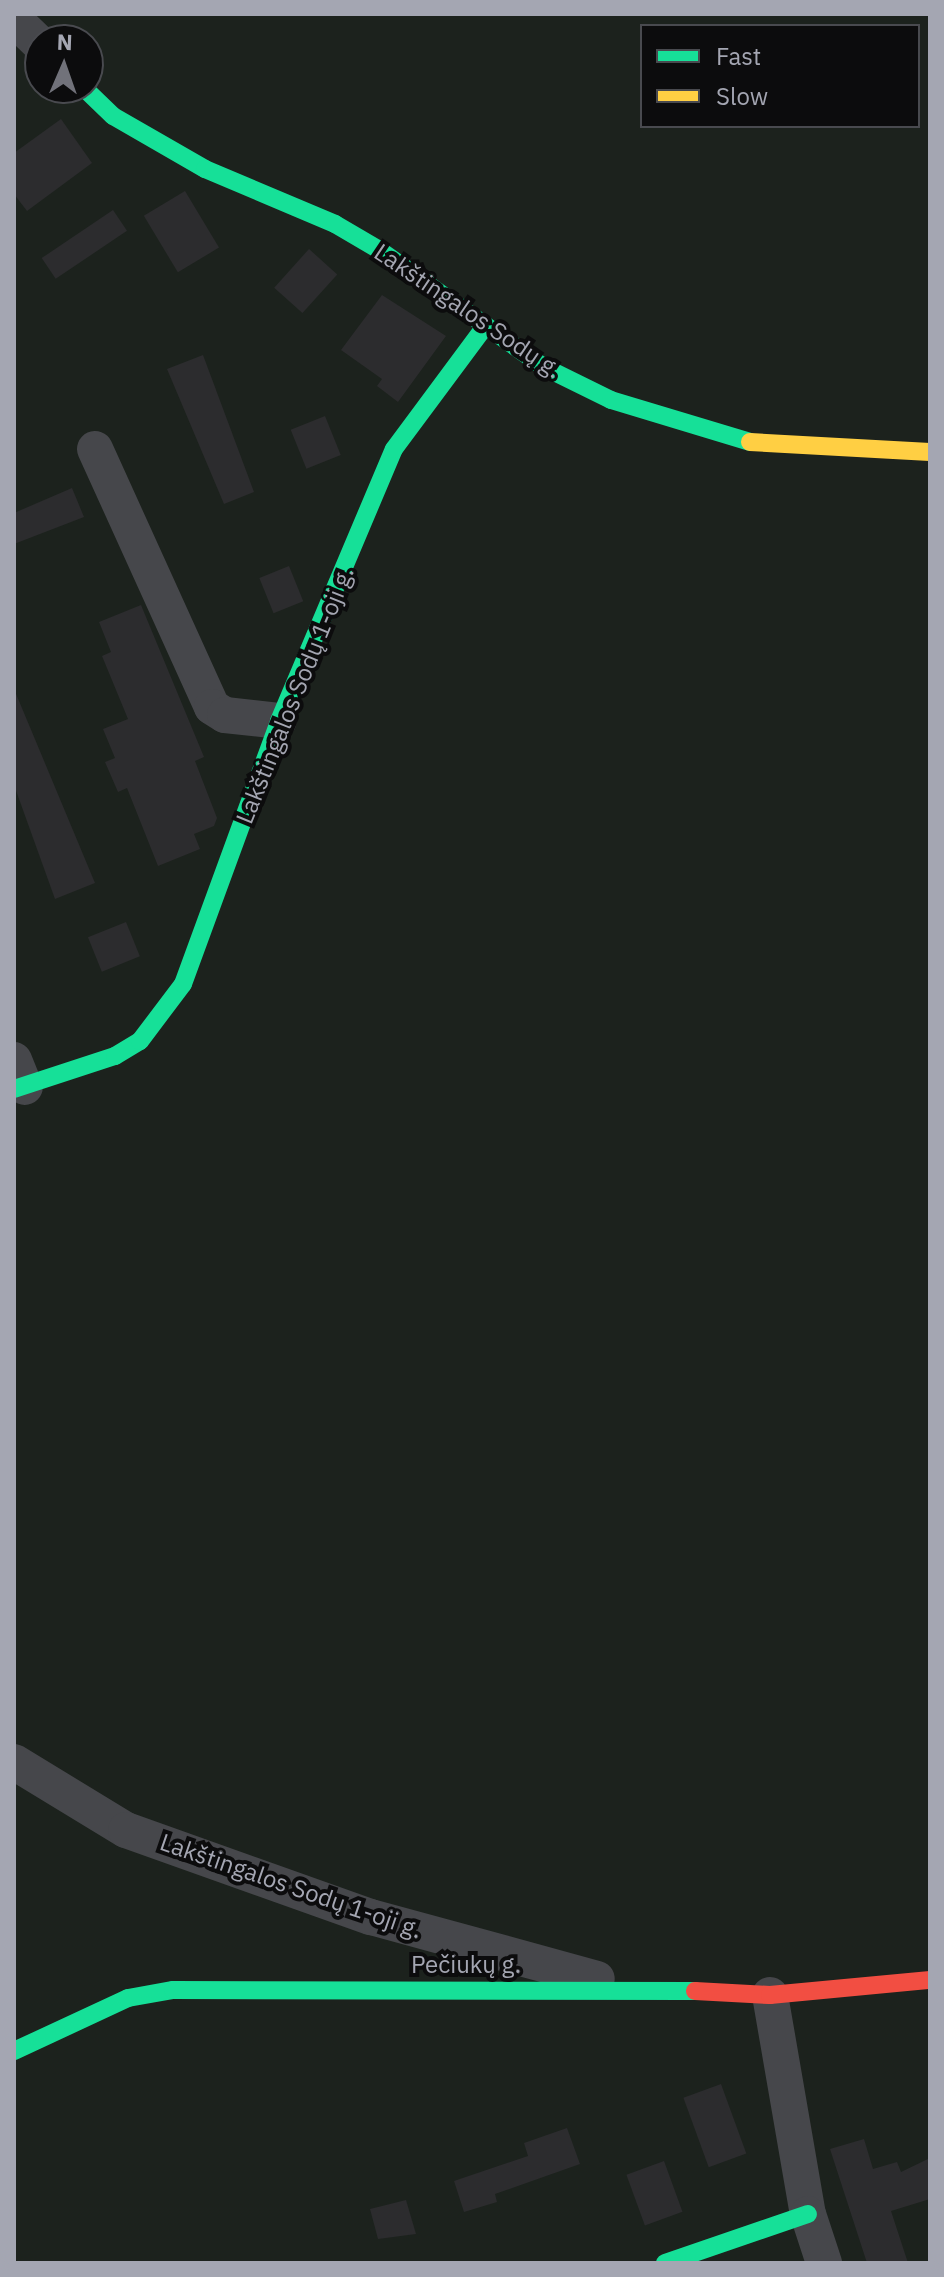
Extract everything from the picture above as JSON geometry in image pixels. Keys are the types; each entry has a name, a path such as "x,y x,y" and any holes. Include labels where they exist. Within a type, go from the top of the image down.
{"street":[{"name":"Lakštingalos Sodų g.","path":"101,104 113,116 205,169 335,224 381,251 542,366 611,400 707,433 771,446 930,452"},
{"name":"Lakštingalos Sodų 1-oji g.","path":"18,1079 140,1041 183,984 279,721 394,449 486,325"},
{"path":"95,449 212,707 225,715 279,721"},
{"name":"Lakštingalos Sodų 1-oji g.","path":"14,1762 126,1830 371,1917 630,1988"},
{"name":"Pečiukų g.","path":"14,2051 128,1998 173,1990 630,1988 770,1995 930,1980"},
{"path":"770,1995 808,2214 824,2263"},
{"path":"665,2263 808,2214"}],"shaded area":[{"path":"14,14 930,14 930,2263 14,2263"}],"building":[{"path":"61,119 92,163 27,211 14,194 14,153"},
{"path":"185,191 219,248 178,272 144,216"},
{"path":"113,210 127,231 56,279 42,258"},
{"path":"309,249 337,274 302,313 274,288"},
{"path":"382,295 446,336 398,402 377,386 382,379 341,350"},
{"path":"203,355 254,492 224,504 167,369"},
{"path":"325,416 341,455 306,469 291,430"},
{"path":"72,488 84,517 14,544 14,513"},
{"path":"289,566 303,601 274,613 259,578"},
{"path":"141,605 204,757 195,761 217,818 214,826 194,834 200,849 158,866 127,788 118,792 105,762 115,758 103,729 128,719 102,656 111,652 99,622"},
{"path":"14,689 95,883 55,899 14,785"},
{"path":"126,922 140,956 102,972 88,937"},
{"path":"721,2084 746,2154 709,2167 683,2098"},
{"path":"567,2128 580,2164 495,2194 497,2202 464,2212 454,2181 528,2156 524,2143"},
{"path":"864,2139 873,2169 897,2162 901,2172 930,2158 930,2199 891,2211 908,2263 867,2263 830,2149"},
{"path":"664,2161 682,2212 645,2225 626,2175"},
{"path":"406,2200 416,2234 378,2239 370,2209"}],"traffic: fast":[{"path":"101,104 113,116 205,169 335,224 381,251 542,366 611,400 750,442"},
{"path":"14,1089 115,1056 140,1041 183,984 279,721 394,449 486,325"},
{"path":"14,2051 128,1998 173,1990 695,1991"},
{"path":"665,2263 808,2214"}],"traffic: slow":[{"path":"750,442 930,452"}],"traffic: jam":[{"path":"695,1991 770,1995 930,1980"}]}
